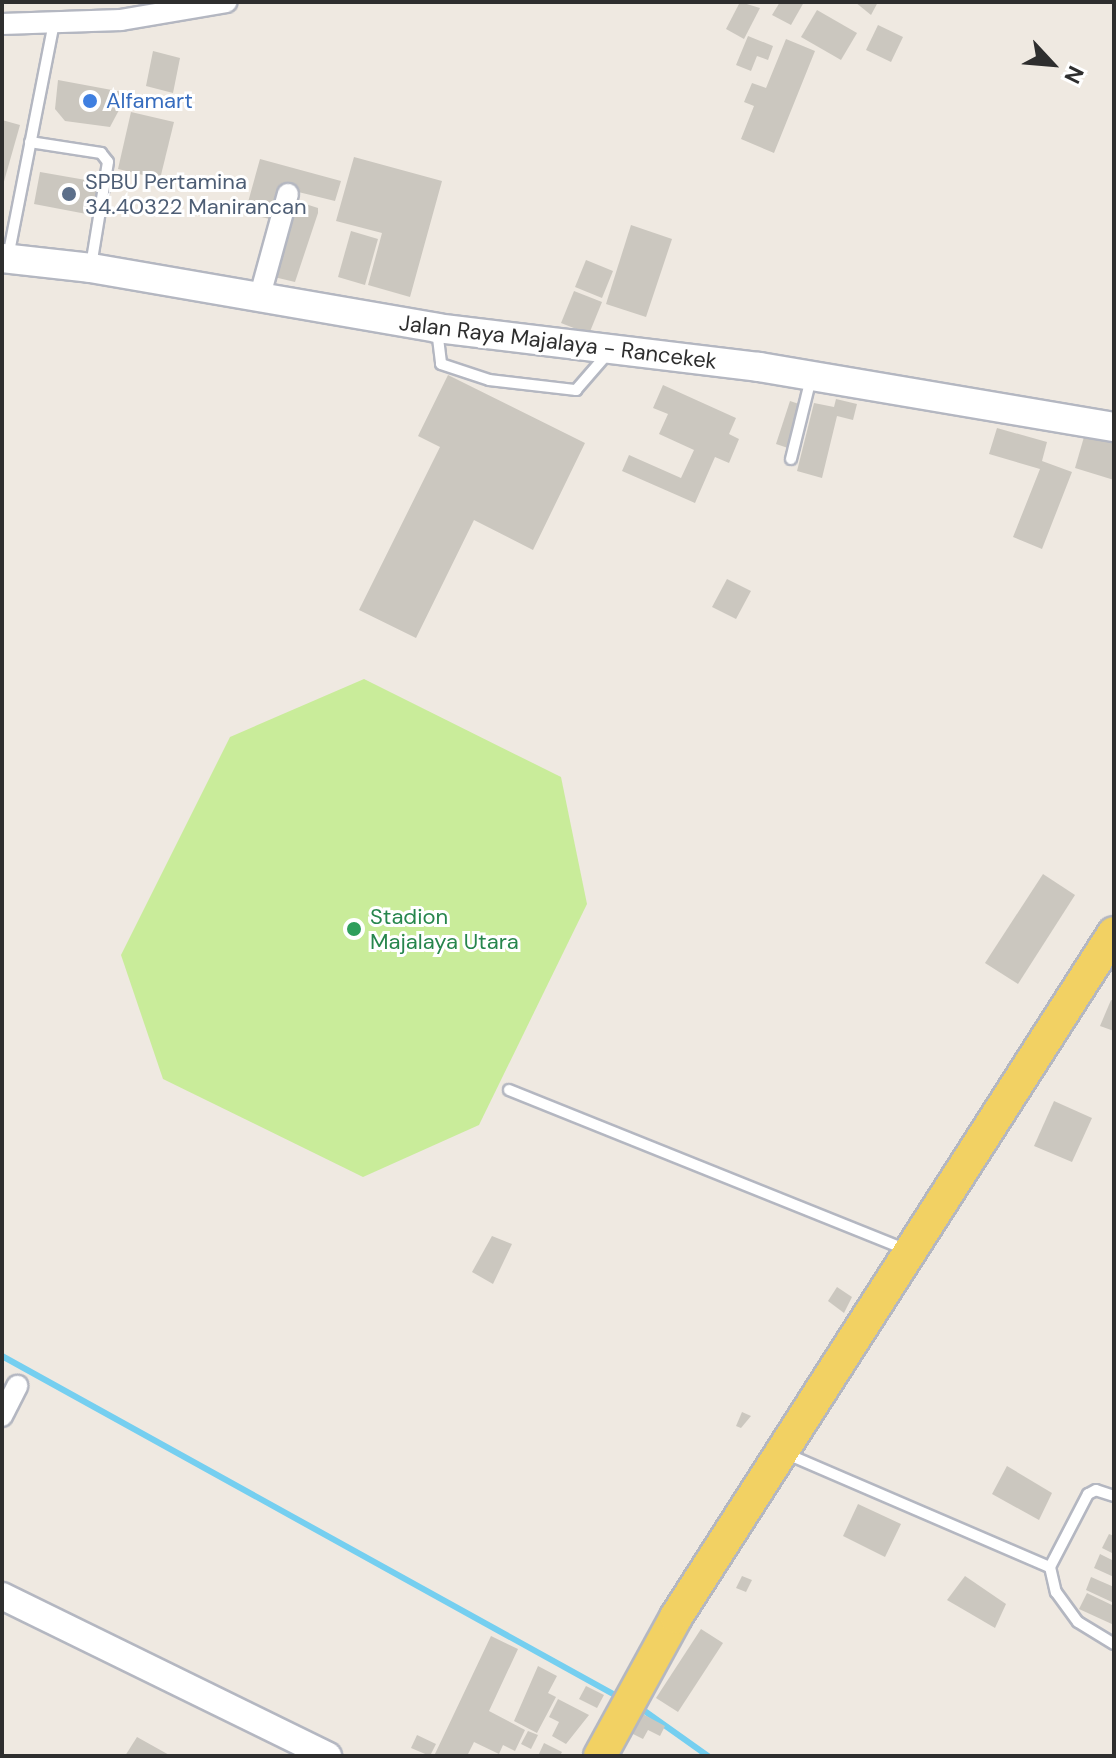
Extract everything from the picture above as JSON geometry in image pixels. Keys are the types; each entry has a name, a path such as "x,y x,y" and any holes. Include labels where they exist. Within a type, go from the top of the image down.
{"main road":[{"name":"Jalan Raya Majalaya - Rancekek","path":"5,258 91,268 437,328 612,348 811,376 1114,427"},
{"path":"605,1748 634,1714 910,1251 1114,933"},
{"path":"790,1456 1114,970"}],"street":[{"path":"2,24 121,20 226,2"},
{"path":"259,299 288,194"},
{"path":"2,1416 17,1386"},
{"path":"2,1596 328,1756"}],"lane":[{"path":"5,258 54,22"},
{"path":"30,142 101,153 108,162 91,268"},
{"path":"437,328 441,364 489,380 576,390 586,384 612,348"},
{"path":"791,459 811,376"},
{"path":"509,1090 910,1251"},
{"path":"790,1456 1050,1567"},
{"path":"1114,1496 1096,1490 1088,1494 1050,1567 1056,1592 1078,1622 1114,1644"}],"green space":[{"name":"Stadion Majalaya Utara","path":"364,679 561,777 587,904 479,1125 363,1177 163,1079 121,955 230,737"}],"building":[{"path":"740,2 760,8 744,39 726,29"},
{"path":"780,2 804,2 791,25 772,15"},
{"path":"855,2 878,2 871,15"},
{"path":"817,10 857,33 841,60 801,37"},
{"path":"878,25 903,37 891,62 866,50"},
{"path":"748,36 773,46 768,60 757,56 751,71 736,65"},
{"path":"786,39 815,51 774,153 741,139 754,106 744,102 752,83 766,88"},
{"path":"153,51 180,58 173,93 146,86"},
{"name":"Alfamart","path":"58,80 128,93 110,127 65,121 55,109"},
{"path":"131,112 174,122 160,179 118,169"},
{"path":"2,120 20,125 3,185 2,185"},
{"path":"354,157 442,181 410,297 368,285 382,233 336,221"},
{"path":"260,159 341,181 335,201 282,188 274,220 245,213"},
{"name":"SPBU Pertamina 34.40322 Manirancan","path":"40,172 103,183 97,216 34,204"},
{"path":"296,201 318,208 318,213 295,282 274,277"},
{"path":"631,225 672,239 646,317 606,304"},
{"path":"351,231 378,239 365,285 338,277"},
{"path":"586,260 613,271 602,298 575,287"},
{"path":"574,291 602,302 589,334 561,323"},
{"path":"448,375 585,443 533,550 474,520 416,638 359,610 440,447 418,436"},
{"path":"663,385 736,418 729,434 739,439 729,463 715,457 695,503 622,471 629,455 681,478 694,450 659,434 668,414 653,408"},
{"path":"836,399 857,404 853,420 837,416 822,478 797,471 814,403 834,407"},
{"path":"790,401 802,405 788,448 776,444"},
{"path":"997,428 1047,442 1042,461 1072,472 1042,549 1013,537 1040,469 989,454"},
{"path":"1086,430 1114,439 1114,480 1075,468"},
{"path":"727,579 751,591 736,619 712,607"},
{"path":"1043,874 1075,895 1018,984 985,963"},
{"path":"1111,1000 1114,1001 1114,1031 1100,1026"},
{"path":"1054,1101 1092,1118 1072,1162 1034,1146"},
{"path":"492,1236 512,1244 493,1284 472,1272"},
{"path":"837,1287 852,1297 844,1313 828,1301"},
{"path":"742,1412 751,1416 741,1428 736,1426"},
{"path":"1007,1466 1052,1493 1039,1520 992,1494"},
{"path":"858,1504 901,1524 885,1557 843,1536"},
{"path":"1109,1534 1114,1536 1114,1554 1102,1548"},
{"path":"1100,1554 1114,1561 1114,1577 1094,1568"},
{"path":"742,1576 752,1580 746,1592 736,1588"},
{"path":"965,1576 1006,1604 995,1628 947,1600"},
{"path":"1091,1577 1114,1587 1114,1603 1086,1590"},
{"path":"1087,1593 1114,1606 1114,1625 1079,1609"},
{"path":"701,1629 723,1643 678,1712 656,1698"},
{"path":"491,1636 518,1649 489,1711 525,1730 515,1751 503,1745 499,1754 474,1742 467,1756 434,1756"},
{"path":"538,1666 557,1676 548,1693 556,1697 537,1733 514,1721"},
{"path":"586,1686 604,1695 597,1708 579,1699"},
{"path":"558,1699 589,1715 566,1744 552,1736 559,1722 549,1717"},
{"path":"641,1713 665,1726 660,1736 648,1730 643,1739 631,1733"},
{"path":"528,1731 538,1735 531,1749 521,1744"},
{"path":"417,1735 436,1744 430,1756 411,1748"},
{"path":"137,1737 171,1756 125,1756"},
{"path":"544,1743 562,1752 560,1756 538,1756"}],"waterway":[{"path":"2,1356 622,1699"},
{"path":"639,1707 708,1756"}],"place":[{"name":"Alfamart","path":"90,101"},
{"name":"SPBU Pertamina 34.40322 Manirancan","path":"69,194"},
{"name":"Stadion Majalaya Utara","path":"354,929"}]}
